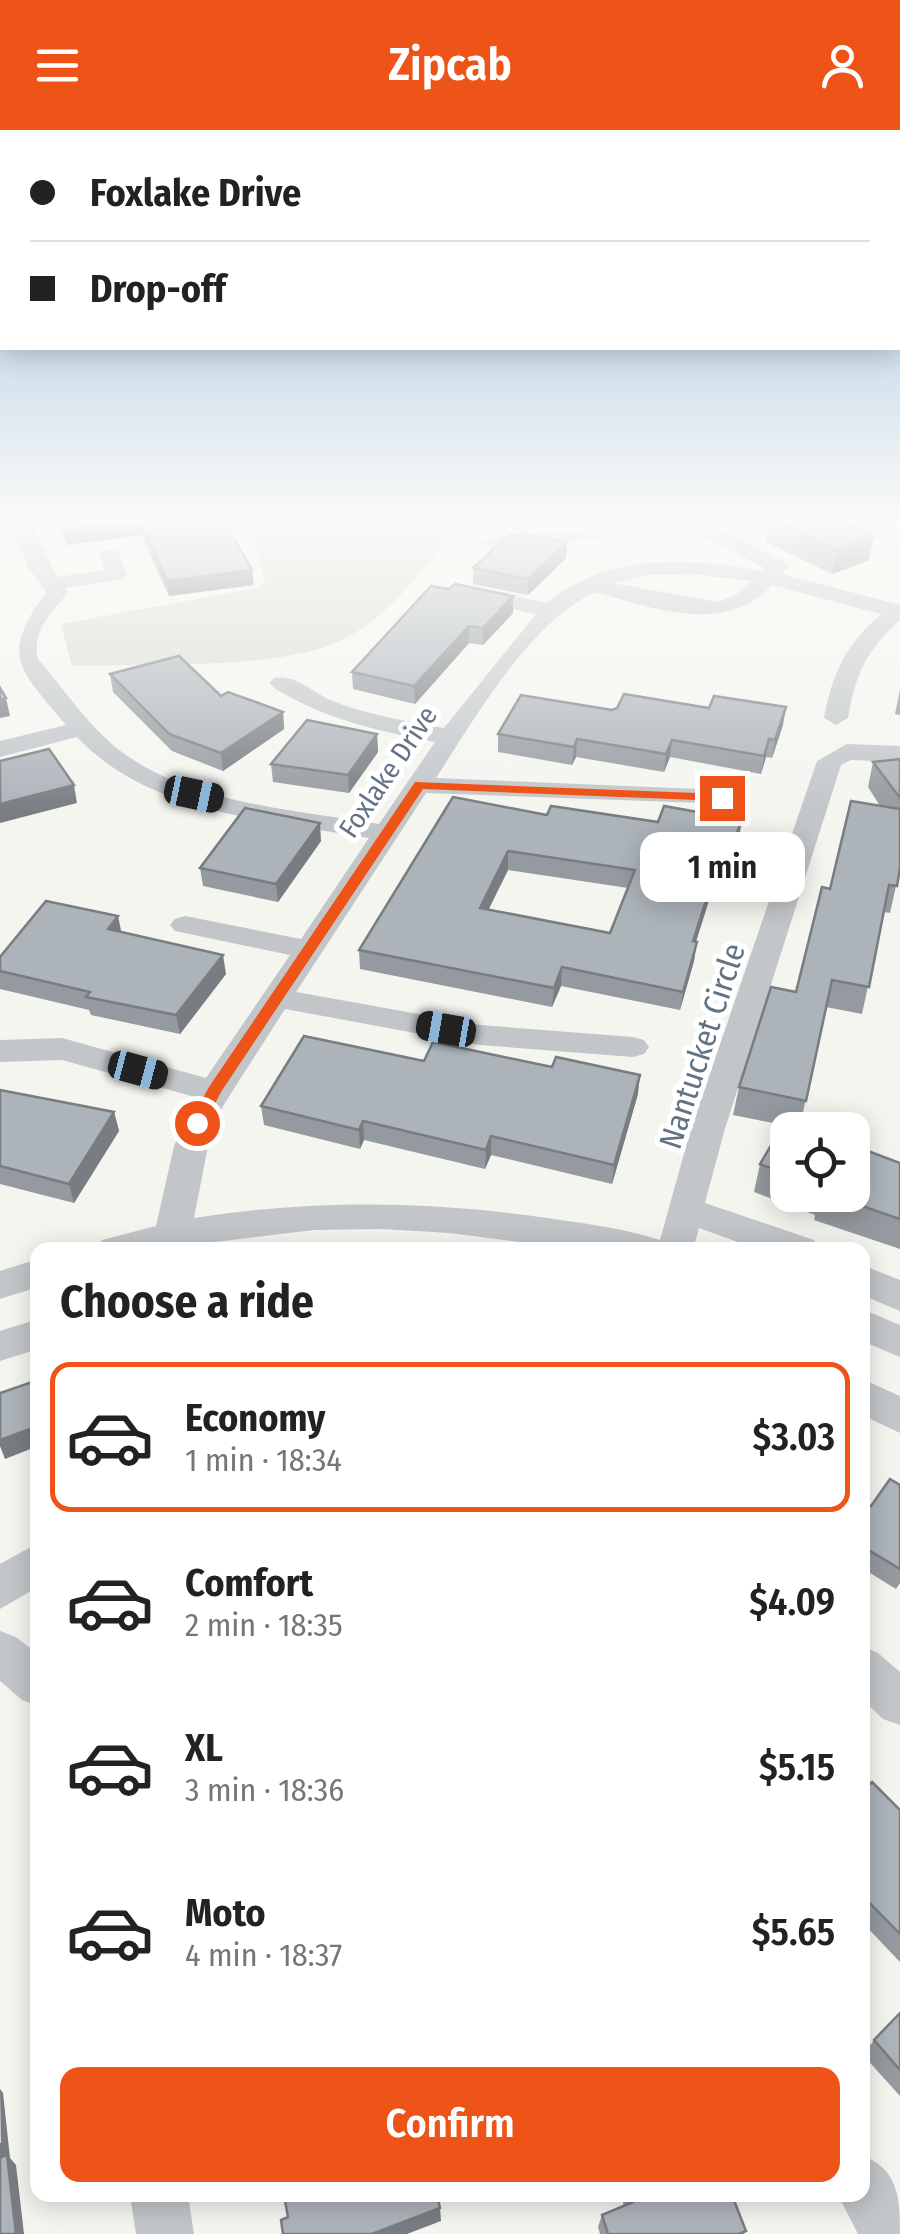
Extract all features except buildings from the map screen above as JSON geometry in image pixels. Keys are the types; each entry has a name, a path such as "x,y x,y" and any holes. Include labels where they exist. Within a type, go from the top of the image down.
{"street":[{"path":"35,617 12,652 27,660 84,728 118,761 170,788 386,832"},
{"name":"Foxlake Drive","path":"171,1242 187,1152 214,1091 451,737 491,681 547,617"},
{"path":"836,718 843,672 864,639 892,617"},
{"path":"282,683 322,708 451,737"},
{"path":"0,749 84,728"},
{"name":"Nantucket Circle","path":"677,1242 707,1132 830,761 847,752 900,754"},
{"path":"420,785 722,798"},
{"path":"186,926 310,950"},
{"path":"277,998 480,1035 632,1046"},
{"path":"0,1051 62,1049 214,1091"},
{"path":"688,1211 781,1242"},
{"path":"171,1242 320,1218 428,1218 609,1242"},
{"path":"0,1285 30,1276"},
{"path":"870,1282 900,1296"},
{"path":"870,1328 900,1342"},
{"path":"0,1346 30,1337"},
{"path":"870,1399 900,1416"},
{"path":"0,1588 30,1567"},
{"path":"0,1652 30,1677"},
{"path":"870,1675 900,1703"},
{"path":"870,2198 891,2234"},
{"path":"159,2202 166,2234"}],"shaded area":[{"path":"98,617 377,617 344,639 317,649 250,661 174,665 72,666 61,624"}],"route":[{"path":"197,1123 214,1091 420,785 722,798"}]}
